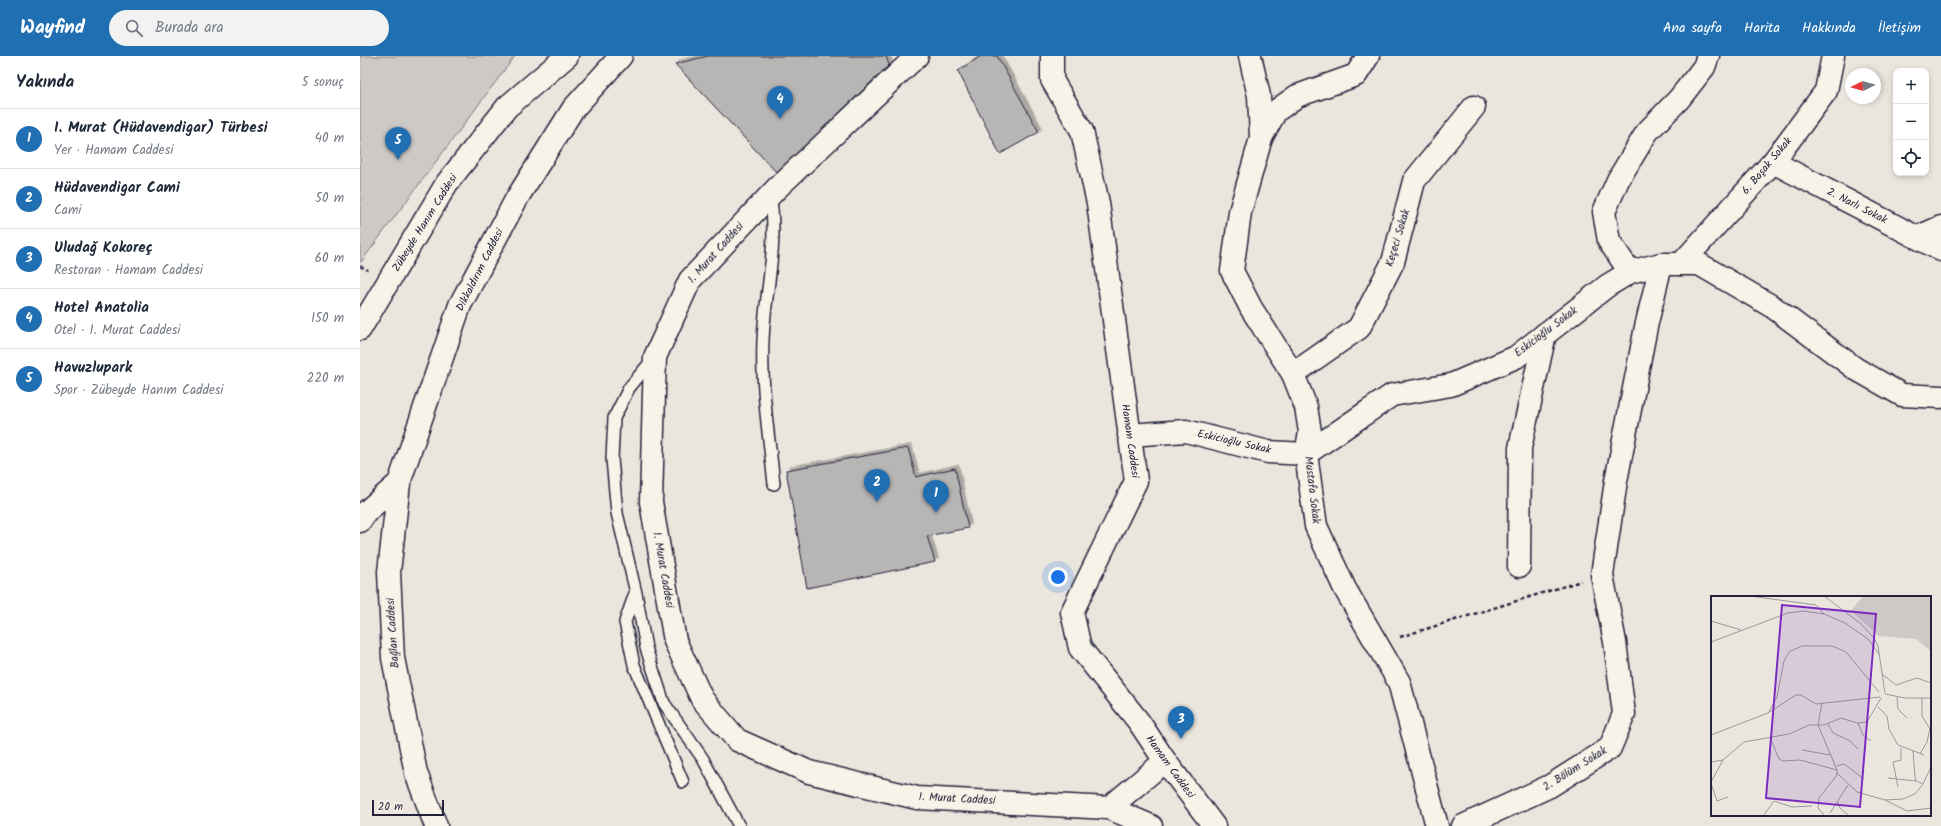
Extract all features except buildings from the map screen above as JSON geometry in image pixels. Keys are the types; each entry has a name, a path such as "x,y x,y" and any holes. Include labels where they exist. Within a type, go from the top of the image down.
{"street":[{"name":"Zübeyde Hanım Caddesi","path":"360,329 447,183 507,107 567,56"},
{"name":"Dikkaldırım Caddesi","path":"360,521 366,512 399,483 460,305 517,198 573,109 622,56"},
{"name":"1. Murat Caddesi","path":"917,56 770,195 690,280 655,357 651,502 675,641 702,699 737,740 809,772 917,798 1109,808 1151,826"},
{"name":"Hamam Caddesi","path":"1052,56 1052,80 1082,131 1098,203 1136,481 1072,612 1080,648 1139,722 1165,761 1214,826"},
{"name":"Mustafa Sokak","path":"1250,56 1260,96 1261,138 1240,212 1232,271 1251,308 1293,374 1306,407 1310,432 1306,454 1316,526 1345,589 1399,682 1437,826"},
{"path":"1261,138 1276,111 1297,96 1356,75 1368,56"},
{"path":"1630,272 1609,240 1604,212 1618,180 1647,132 1704,68 1708,56"},
{"name":"6. Başak Sokak","path":"1671,264 1773,162 1826,91 1833,56"},
{"name":"Keçeci Sokak","path":"1293,374 1359,328 1393,262 1414,182 1474,107"},
{"name":"2. Narlı Sokak","path":"1773,162 1941,250"},
{"path":"1918,237 1941,227"},
{"name":"Eskicioğlu Sokak","path":"1129,435 1186,431 1268,452 1306,454 1392,395 1451,385 1516,357 1607,286 1630,272 1671,264 1699,264 1773,306 1856,369 1902,395 1941,397"},
{"name":"2. Bölüm Sokak","path":"1463,826 1550,786 1610,748 1624,714 1615,642 1602,574 1620,458 1646,327 1671,264"},
{"path":"1519,566 1520,448 1545,334"},
{"name":"Bağlan Caddesi","path":"399,483 389,572 393,658 416,773 436,826"},
{"path":"1109,808 1165,761"}],"lane":[{"path":"770,195 774,214 774,240 765,306 763,376 774,484"},
{"path":"655,357 629,388 614,418 612,459 617,513 636,592 646,648 664,703 703,759 739,826"},
{"path":"636,592 625,622 634,665 683,782"}],"path":[{"path":"1377,644 1602,574"}],"shaded area":[{"path":"360,56 515,56 361,262 360,262"}],"place":[{"name":"Hotel Anatolia","path":"780,119"},
{"name":"Havuzlupark","path":"398,160"},
{"name":"Hüdavendigar Cami","path":"877,502"},
{"name":"I. Murat (Hüdavendigar) Türbesi","path":"936,513"},
{"name":"Uludağ Kokoreç","path":"1181,739"}]}
